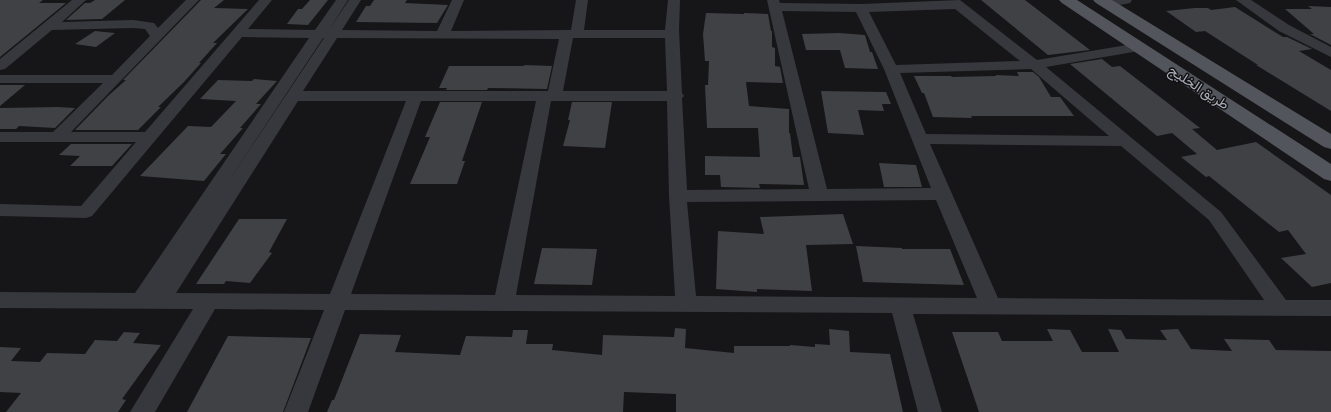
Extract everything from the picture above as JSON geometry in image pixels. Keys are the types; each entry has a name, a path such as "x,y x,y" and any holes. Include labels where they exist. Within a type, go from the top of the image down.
{"main road":[{"name":"طريق الخليج","path":"1067,0 1331,174"},
{"name":"طريق الخليج","path":"1102,1 1331,143"}],"street":[{"path":"0,66 80,0"},
{"path":"57,137 193,0"},
{"path":"0,210 86,212 266,0"},
{"path":"150,301 293,96 342,0"},
{"path":"150,301 259,121 326,33 355,0"},
{"path":"442,35 458,0"},
{"path":"504,303 550,96 572,34 582,0"},
{"path":"674,0 673,34 678,196 686,304"},
{"path":"1102,1 1126,0"},
{"path":"1242,0 1284,28 1330,52"},
{"path":"819,194 774,4 862,8 955,2 1034,65 1215,216 1281,308"},
{"path":"862,8 892,69 942,194 991,306"},
{"path":"48,26 133,24 149,26 158,36"},
{"path":"239,33 442,35 673,34"},
{"path":"892,69 1034,65 1138,47"},
{"path":"0,79 116,79"},
{"path":"293,96 676,96"},
{"path":"296,412 415,96"},
{"path":"0,136 150,137"},
{"path":"920,139 1125,142"},
{"path":"678,196 942,194"},
{"path":"0,300 1331,308"},
{"path":"142,412 209,301"},
{"path":"900,306 930,412"}],"building":[{"path":"0,0 43,0 39,3 66,3 0,57"},
{"path":"95,0 125,0 102,19 66,20 85,3 90,3"},
{"path":"201,0 224,0 214,8 248,9 213,43 217,43 184,82 158,107 161,107 138,130 75,130 126,80 123,80"},
{"path":"310,0 328,0 308,25 287,24 298,9 302,9"},
{"path":"374,0 407,0 405,3 448,5 437,23 356,22 366,6 370,6"},
{"path":"981,0 1025,0 1090,50 1048,55"},
{"path":"1308,6 1331,7 1331,45 1310,34 1314,34 1285,9 1312,9"},
{"path":"1235,7 1283,37 1287,37 1312,49 1299,51 1331,70 1331,111 1256,65 1258,65 1205,31 1196,32 1166,11 1195,8 1208,8 1211,10"},
{"path":"706,13 768,14 772,31 772,47 775,48 775,66 780,67 783,83 746,82 749,106 789,109 789,133 793,157 800,157 804,185 759,184 760,188 721,187 720,175 705,175 705,156 760,157 758,128 707,128 705,85 708,85 709,61 705,61 703,34"},
{"path":"95,31 115,33 96,47 75,44"},
{"path":"839,33 865,35 870,52 872,52 878,69 845,68 840,50 806,50 802,34"},
{"path":"1102,59 1112,67 1120,66 1200,128 1192,129 1217,150 1256,142 1331,195 1331,283 1312,287 1281,258 1306,254 1288,230 1279,232 1209,176 1206,177 1181,157 1197,154 1172,133 1157,136 1070,64"},
{"path":"449,66 552,66 547,89 488,88 487,90 446,90 447,88 439,88"},
{"path":"1017,72 1033,72 1039,77 1051,97 1060,97 1074,116 971,116 972,118 933,117 924,93 922,93 914,76 1019,76"},
{"path":"254,79 277,81 256,104 261,104 240,128 243,128 220,154 226,154 204,181 140,176 188,126 211,127 236,101 200,99 218,80 252,81"},
{"path":"0,85 25,85 0,106"},
{"path":"821,91 886,92 891,104 882,104 884,111 858,110 864,135 828,133"},
{"path":"440,102 482,102 462,161 465,161 457,184 410,184 430,137 425,137"},
{"path":"572,102 612,102 605,148 563,146 570,120 568,120"},
{"path":"0,108 75,108 55,128 19,126 16,129 0,129"},
{"path":"71,144 132,144 112,166 70,166 80,156 59,155"},
{"path":"879,163 916,165 922,187 884,187"},
{"path":"843,214 853,244 806,245 812,291 757,289 757,292 716,289 718,231 764,234 760,217"},
{"path":"239,219 287,219 269,252 272,253 250,283 226,281 224,284 196,284"},
{"path":"856,246 902,249 950,249 964,285 863,282"},
{"path":"542,248 597,249 592,285 534,284"},
{"path":"675,328 686,329 685,348 734,353 734,346 790,345 815,347 815,344 830,345 829,329 849,331 850,352 890,354 903,412 676,412 676,394 624,392 623,412 327,412 332,400 334,400 360,334 401,335 395,352 460,355 466,336 512,337 513,330 528,330 526,344 553,344 552,350 602,355 603,335 674,337"},
{"path":"1047,329 1070,330 1082,352 1119,352 1108,329 1121,330 1126,339 1167,340 1160,330 1178,329 1191,349 1232,351 1224,339 1269,340 1276,350 1331,351 1331,412 979,412 952,332 998,332 1002,341 1053,341"},
{"path":"124,332 140,333 133,343 161,345 122,399 126,400 118,412 6,412 21,393 0,392 0,347 21,348 11,361 40,362 47,353 85,354 95,340 117,341"},
{"path":"228,336 311,338 283,412 187,412"}]}
